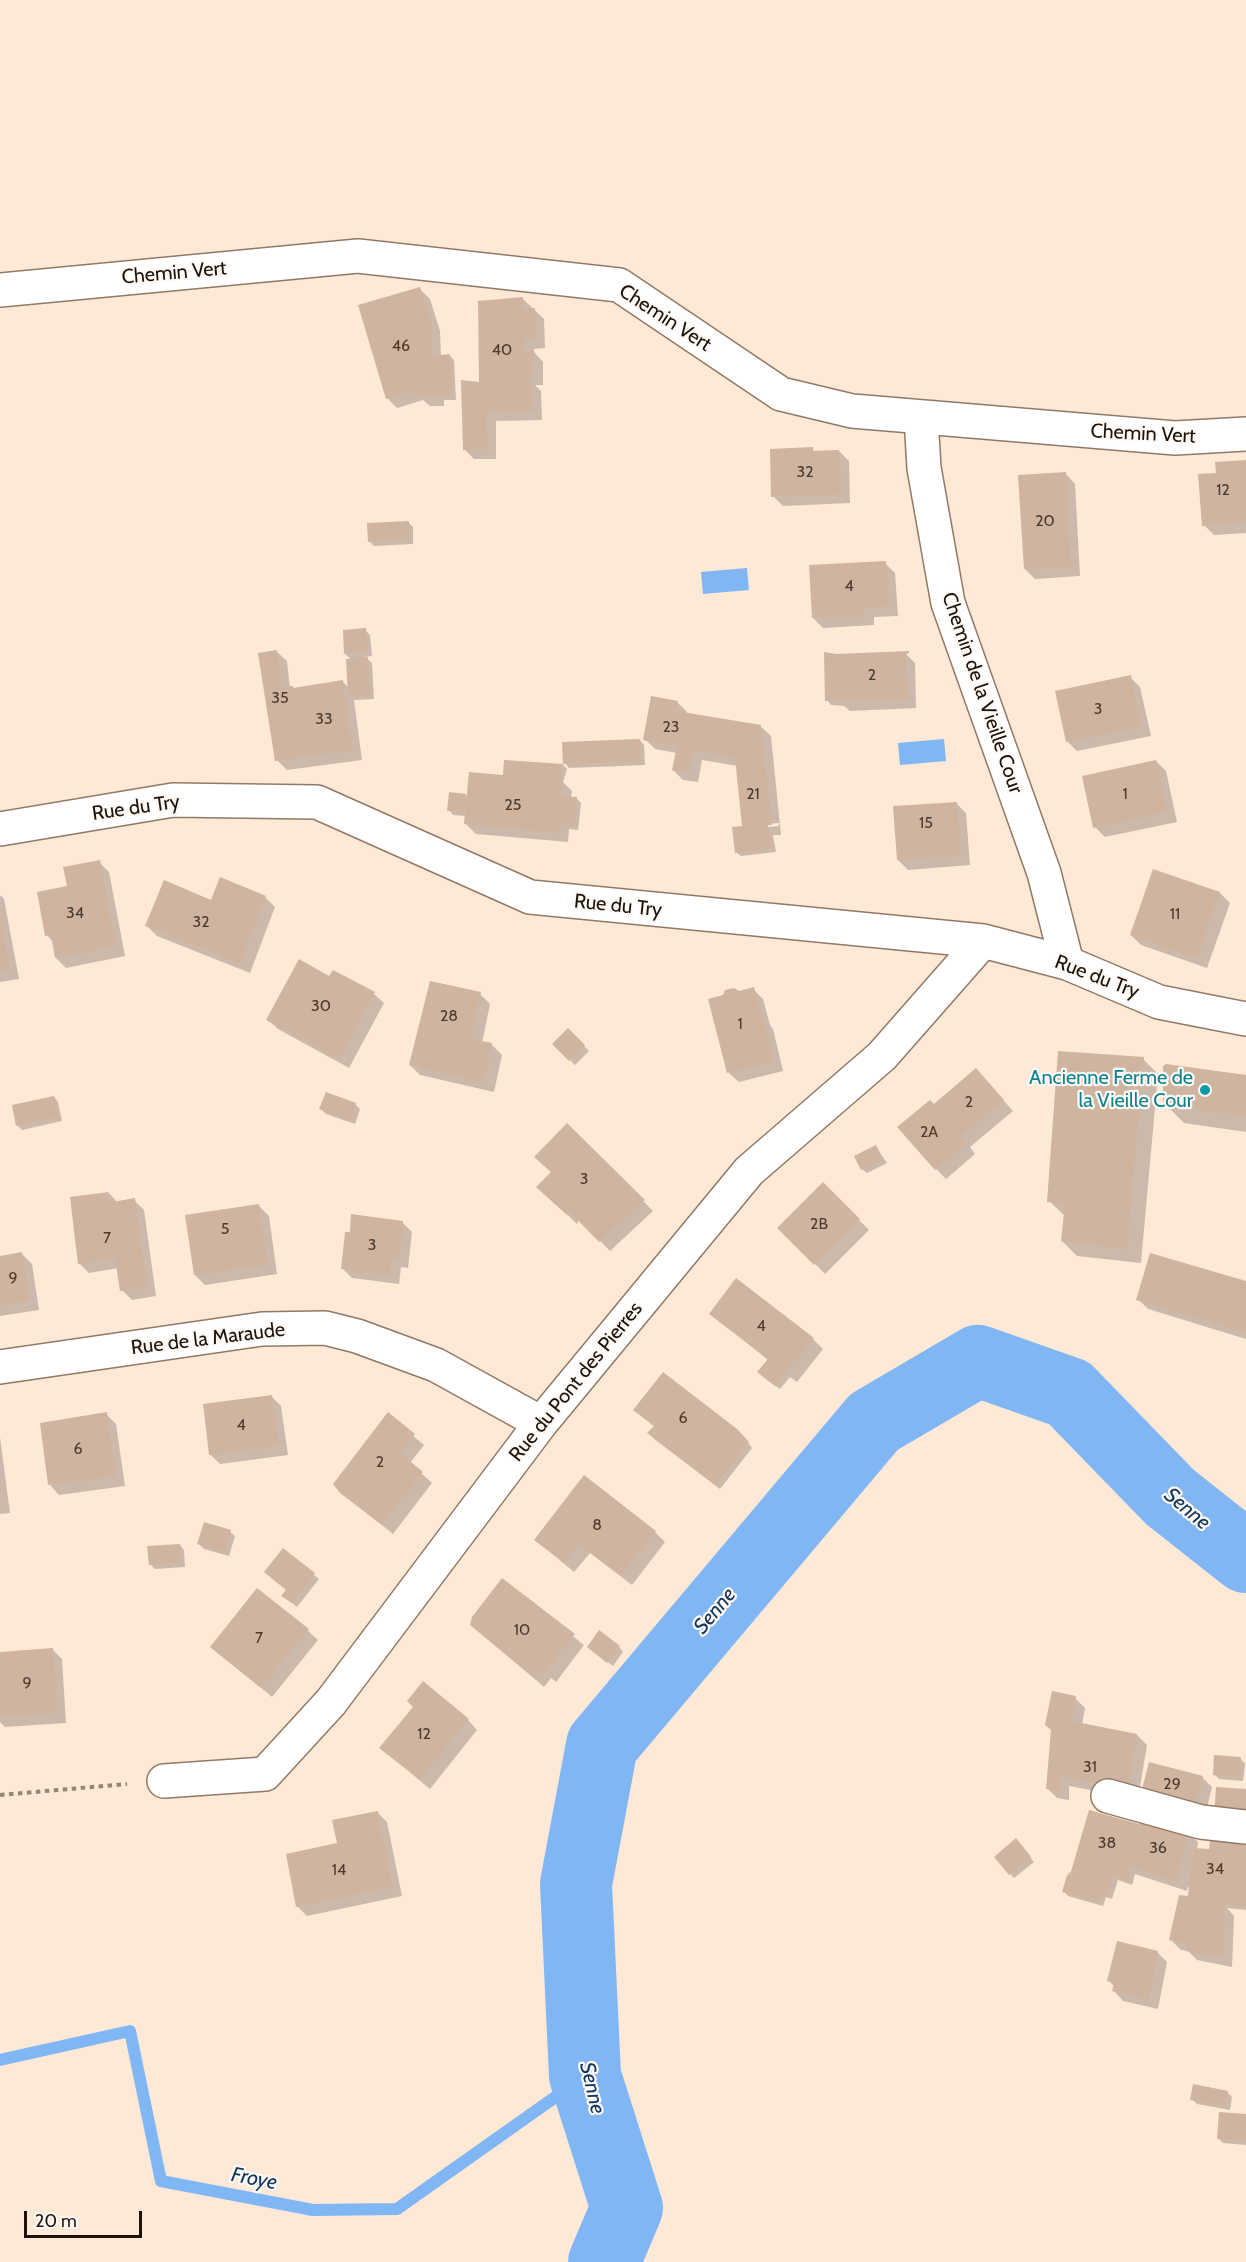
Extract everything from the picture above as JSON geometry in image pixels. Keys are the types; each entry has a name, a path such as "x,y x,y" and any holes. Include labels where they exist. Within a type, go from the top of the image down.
{"street":[{"name":"Chemin Vert","path":"0,290 358,256 619,285 781,394 852,411 1175,438 1246,434"},
{"name":"Chemin de la Vieille Cour","path":"921,418 924,468 948,603 1044,873 1067,963"},
{"name":"Rue du Try","path":"0,829 173,800 317,802 530,897 983,941 1067,963 1159,1002 1246,1019"},
{"name":"Rue du Pont des Pierres","path":"164,1781 265,1774 331,1702 541,1423 748,1171 882,1056 983,941"},
{"name":"Rue de la Maraude","path":"0,1367 262,1329 325,1328 357,1336 436,1365 541,1423"},
{"path":"1108,1796 1202,1822 1246,1827"}],"path":[{"path":"0,1795 164,1781"}],"water":[{"path":"747,568 749,590 703,594 701,572"},
{"path":"944,739 946,761 900,765 898,743"}],"building":[{"path":"420,287 431,320 432,356 450,354 452,395 418,397 416,390 386,399 358,305"},
{"path":"523,297 523,309 535,308 536,339 524,339 525,351 534,350 533,376 522,376 532,380 533,411 486,412 487,449 463,450 461,380 479,382 478,301"},
{"path":"813,447 813,451 839,450 841,494 771,497 770,449"},
{"path":"1246,460 1246,522 1202,526 1198,474 1216,473 1215,462"},
{"path":"1066,472 1071,567 1024,569 1018,475"},
{"path":"409,521 409,540 368,542 367,523"},
{"path":"886,561 889,606 864,608 864,616 812,618 809,565"},
{"path":"366,628 368,652 344,654 343,630"},
{"path":"277,650 282,687 293,686 293,688 343,680 353,750 275,761 258,653"},
{"path":"909,651 906,654 907,696 910,696 910,699 825,701 824,652 836,654"},
{"path":"368,657 370,695 348,696 346,659"},
{"path":"1131,675 1141,727 1066,742 1055,691"},
{"path":"651,696 678,701 676,711 761,725 772,825 768,825 773,848 735,853 732,827 742,826 735,758 692,750 688,773 672,770 677,746 643,740"},
{"path":"640,739 641,761 563,764 562,742"},
{"path":"504,760 563,764 558,780 563,780 561,796 577,797 574,826 559,825 558,833 464,824 469,772 503,775"},
{"path":"1156,760 1168,812 1093,828 1082,776"},
{"path":"449,792 466,794 464,812 447,811"},
{"path":"957,802 961,855 897,860 893,806"},
{"path":"100,860 116,946 55,958 51,935 45,936 37,892 67,886 63,867"},
{"path":"1153,869 1220,892 1197,959 1130,935"},
{"path":"220,877 266,896 240,964 145,926 164,880 211,900"},
{"path":"0,922 10,969 0,971"},
{"path":"299,959 329,976 333,970 375,992 339,1059 266,1020"},
{"path":"430,981 481,992 471,1039 492,1043 484,1083 409,1065"},
{"path":"754,987 762,1017 764,1017 774,1061 727,1073 708,999 723,995 725,990 734,988 739,991"},
{"path":"568,1028 585,1045 569,1061 552,1044"},
{"path":"1058,1051 1144,1057 1127,1249 1061,1241 1065,1204 1047,1202"},
{"name":"Ancienne Ferme de la Vieille Cour","path":"1166,1064 1246,1075 1246,1116 1163,1105 1163,1066"},
{"path":"976,1068 1004,1100 961,1136 967,1143 935,1170 897,1127 930,1100 934,1104"},
{"path":"326,1092 356,1103 350,1121 319,1109"},
{"path":"54,1096 59,1117 16,1126 12,1105"},
{"path":"567,1123 645,1200 599,1242 569,1211 567,1215 536,1187 551,1172 534,1157"},
{"path":"876,1145 883,1159 861,1170 854,1156"},
{"path":"823,1182 860,1219 814,1265 777,1228"},
{"path":"109,1192 107,1203 135,1198 147,1287 120,1291 115,1258 78,1264 70,1197"},
{"path":"259,1204 268,1265 194,1275 185,1215"},
{"path":"351,1214 403,1221 399,1259 391,1258 390,1275 341,1269 345,1232 350,1232"},
{"path":"22,1252 30,1301 0,1305 0,1256"},
{"path":"1150,1253 1246,1281 1246,1333 1136,1300"},
{"path":"736,1278 814,1338 775,1386 757,1372 768,1359 709,1314"},
{"path":"663,1372 737,1429 749,1442 715,1485 647,1433 654,1426 633,1410"},
{"path":"272,1395 279,1445 209,1455 203,1404"},
{"path":"107,1412 116,1476 48,1485 40,1423"},
{"path":"388,1412 415,1434 400,1453 423,1472 382,1525 340,1493 333,1484"},
{"path":"584,1475 656,1531 621,1576 579,1544 564,1563 534,1540"},
{"path":"204,1522 231,1530 225,1552 197,1544"},
{"path":"180,1544 182,1562 149,1565 147,1546"},
{"path":"283,1548 315,1573 292,1603 281,1596 286,1590 264,1572"},
{"path":"502,1578 575,1634 545,1673 540,1670 534,1678 470,1625 472,1617"},
{"path":"257,1588 309,1629 261,1688 210,1647"},
{"path":"599,1630 620,1646 607,1663 587,1647"},
{"path":"53,1648 57,1713 0,1717 0,1652"},
{"path":"423,1681 469,1719 420,1780 379,1748 413,1707 407,1701"},
{"path":"1052,1691 1076,1696 1071,1721 1137,1734 1128,1790 1060,1777 1060,1791 1046,1789 1051,1730 1045,1725"},
{"path":"1214,1755 1241,1757 1239,1777 1213,1775"},
{"path":"1149,1762 1203,1776 1195,1807 1141,1793"},
{"path":"1216,1787 1246,1789 1246,1822 1214,1818"},
{"path":"1089,1810 1139,1824 1141,1816 1189,1830 1177,1882 1132,1867 1127,1881 1113,1876 1107,1895 1101,1894 1099,1902 1062,1892 1067,1875 1070,1875"},
{"path":"378,1811 392,1887 296,1907 286,1854 337,1843 332,1820"},
{"path":"1211,1835 1246,1841 1246,1906 1225,1905 1223,1958 1186,1951 1187,1944 1169,1940 1179,1895 1188,1896 1193,1848 1209,1849"},
{"path":"1016,1838 1031,1857 1009,1875 994,1857"},
{"path":"1117,1941 1158,1951 1149,2000 1112,1991 1114,1983 1107,1981"},
{"path":"1193,2084 1228,2091 1226,2106 1190,2100"},
{"path":"1219,2112 1246,2114 1246,2141 1217,2139"}],"waterway":[{"name":"Senne","path":"604,2262 627,2208 585,2076 576,1884 602,1745 874,1422 978,1361 1069,1393 1170,1497 1246,1557"},
{"name":"Froye","path":"0,2060 130,2031 161,2181 313,2210 397,2209 585,2076"}],"place":[{"name":"Ancienne Ferme de la Vieille Cour","path":"1205,1090"}]}
